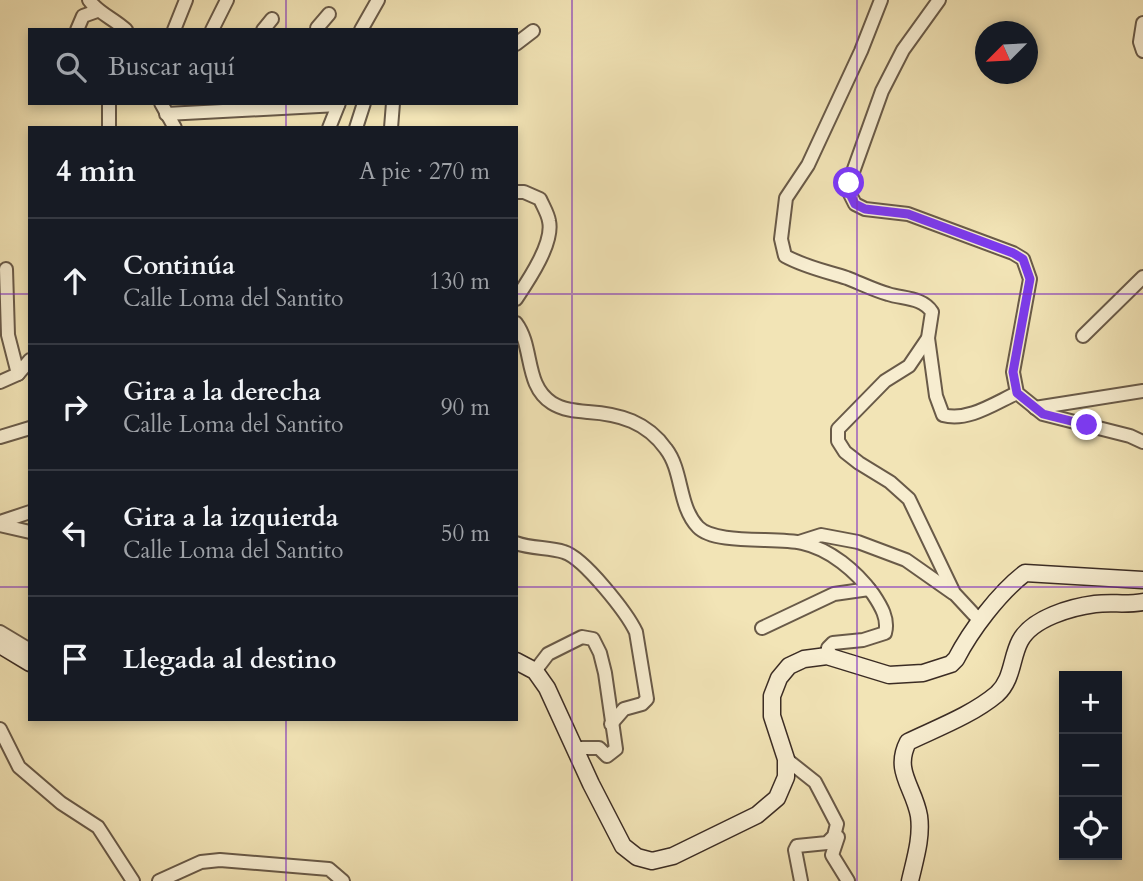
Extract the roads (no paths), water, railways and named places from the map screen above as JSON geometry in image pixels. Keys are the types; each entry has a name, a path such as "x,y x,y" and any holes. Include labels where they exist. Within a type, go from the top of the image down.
{"main road":[{"path":"518,662 535,671 547,688 590,784 623,846 637,857 652,861 673,856 757,815 777,798 786,777 786,760 772,716 772,696 789,666 804,659 827,656 889,675 923,673 951,664 1010,584 1025,573 1143,580"},
{"path":"910,881 920,839 919,814 902,771 902,754 908,742 984,704 999,692 1009,679 1020,640 1043,620 1097,603 1143,603"},
{"path":"0,645 28,662"}],"street":[{"path":"89,0 97,11 124,28"},
{"path":"175,28 186,0"},
{"path":"213,28 226,0"},
{"path":"362,28 378,0"},
{"path":"881,0 874,21 813,153 786,198 780,239 785,256 803,266 927,305 932,312 928,338 936,396 943,415 953,418 968,415 1017,393"},
{"path":"939,0 903,50 882,91 849,183 850,194 855,204 865,209 908,214 1023,259 1030,279 1013,372 1017,393 1043,414 1130,436 1143,442"},
{"path":"77,28 83,16 97,11"},
{"path":"316,28 329,14"},
{"path":"265,28 272,19"},
{"path":"1143,23 1140,42 1143,51"},
{"path":"518,42 533,31"},
{"path":"109,105 109,126"},
{"path":"174,126 164,108 308,105"},
{"path":"330,126 338,105"},
{"path":"357,126 363,105"},
{"path":"391,126 393,105"},
{"path":"518,192 540,200 549,220 550,231 534,271 518,296"},
{"path":"0,382 26,369 8,335 6,269"},
{"path":"1083,337 1143,277"},
{"path":"518,326 536,384 552,403 570,411 618,415 635,421 667,449 684,499 699,528 710,534 727,537 799,542 820,548 839,559 869,589 886,618 885,633 863,640 833,643 827,656"},
{"path":"928,338 909,366 885,381 838,429 838,441 852,458 890,481 909,499 954,593"},
{"path":"1035,408 1143,391"},
{"path":"0,437 28,429"},
{"path":"0,523 28,513"},
{"path":"0,523 28,531"},
{"path":"799,542 821,535 858,542 906,560 954,593 981,621"},
{"path":"518,545 574,556 615,600 632,624 647,699 642,704 624,709 611,724"},
{"path":"762,628 834,594 869,589"},
{"path":"0,632 28,649"},
{"path":"535,671 548,654 582,637 593,639 606,673 611,724 616,740 614,752 607,756 599,748 575,748"},
{"path":"0,729 19,767 61,803 98,827 133,881"},
{"path":"786,760 815,782 836,824 834,836 827,844 797,846 795,850 801,881"},
{"path":"834,836 838,837 832,855 848,881"},
{"path":"159,881 201,862 220,859 329,869 342,881"}]}
